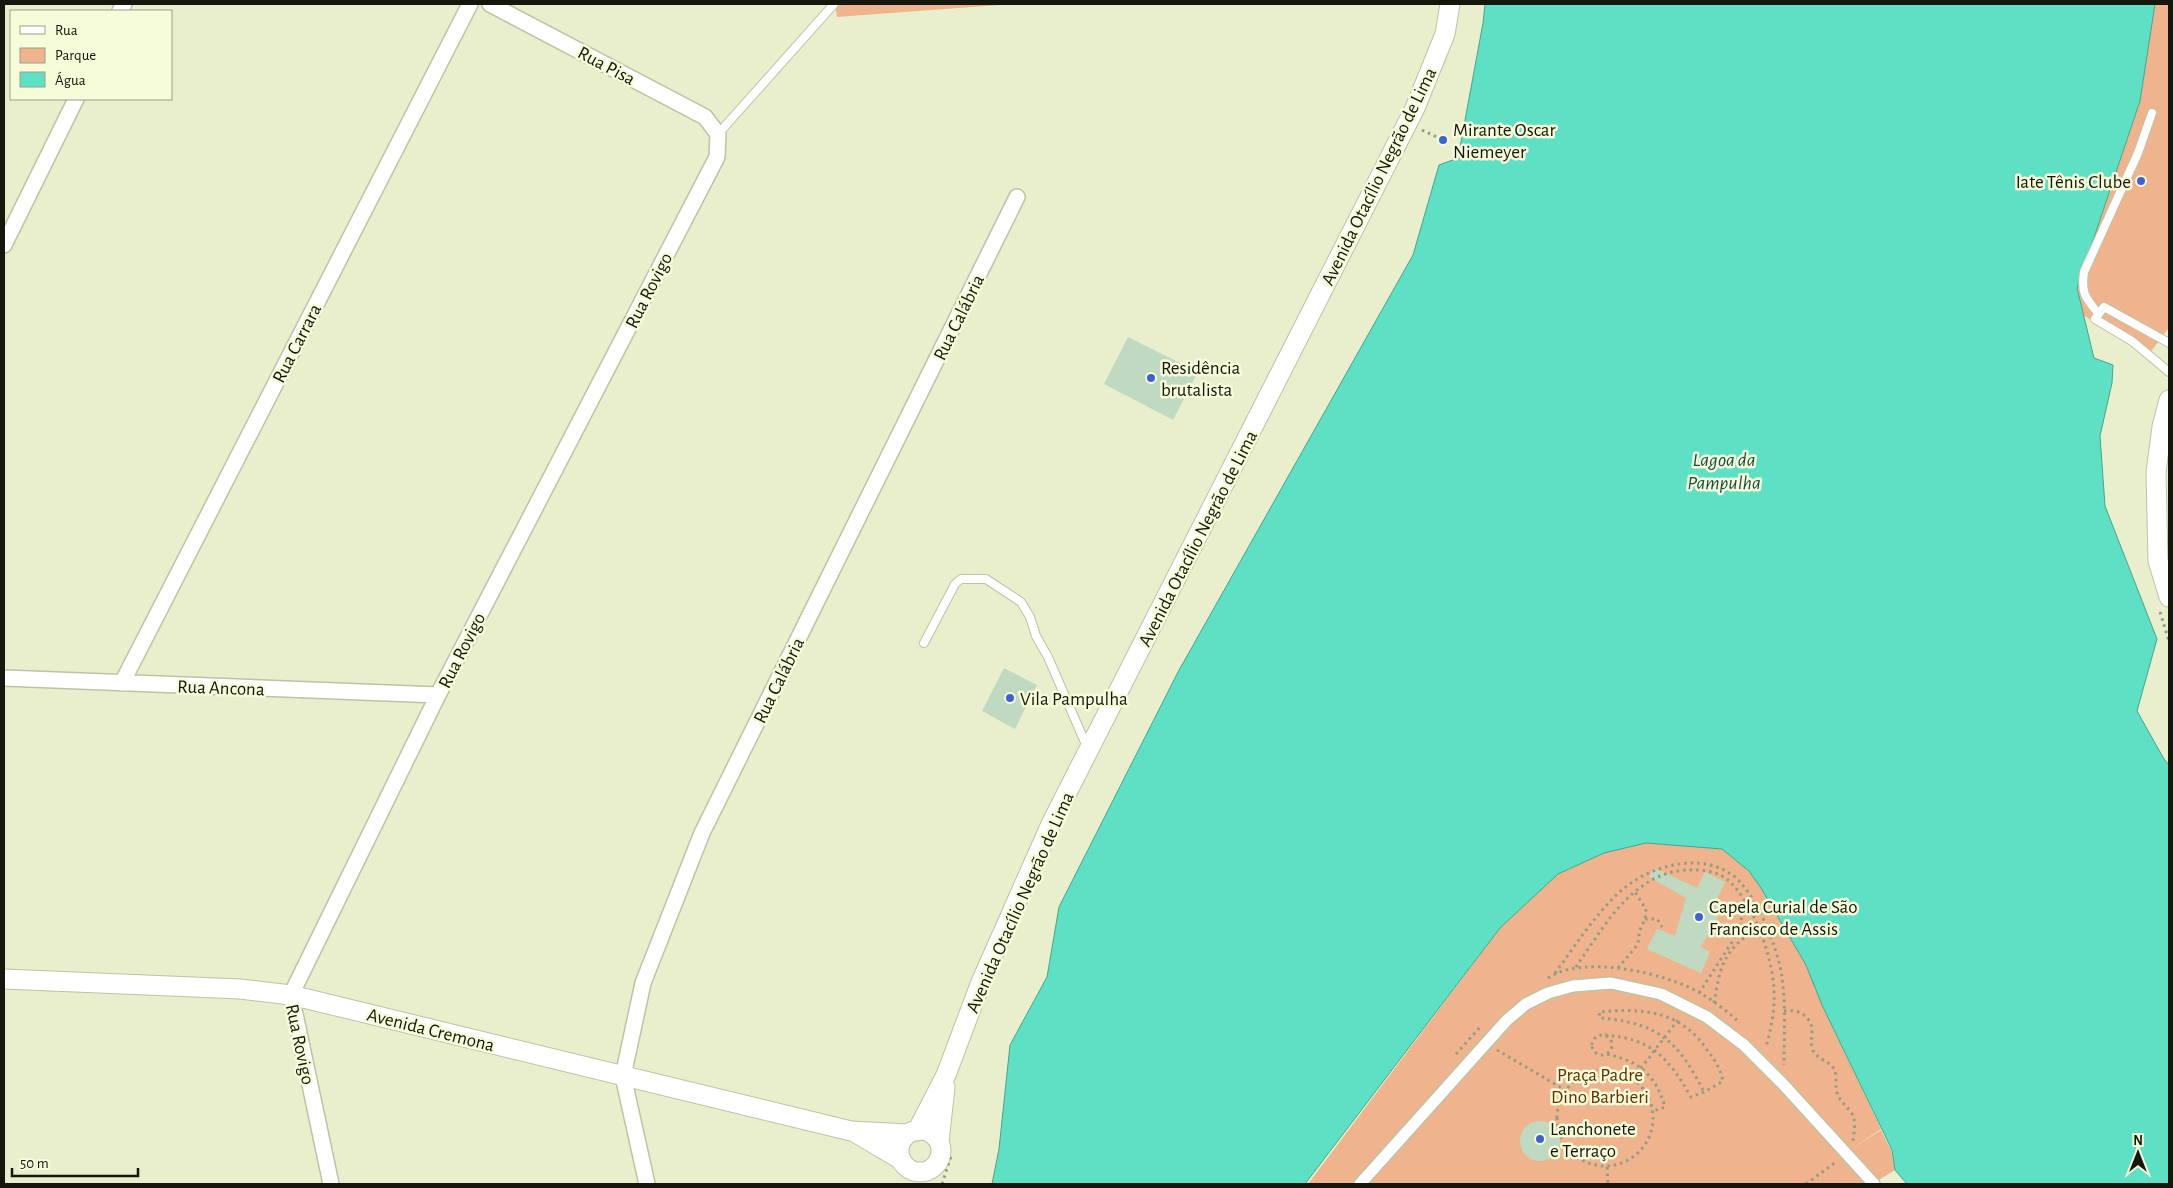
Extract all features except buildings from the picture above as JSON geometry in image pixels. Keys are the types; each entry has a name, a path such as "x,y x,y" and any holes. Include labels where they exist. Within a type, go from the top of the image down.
{"street":[{"name":"Rua Carrara","path":"122,683 470,4"},
{"name":"Rua Pisa","path":"490,4 706,117 718,134"},
{"name":"Avenida Otacílio Negrão de Lima","path":"902,1162 900,1145 912,1132 946,1075 980,982 1051,824 1408,123 1444,34 1450,4"},
{"path":"4,245 76,100"},
{"name":"Rua Rovigo","path":"331,1184 291,995 438,695 717,157 718,134"},
{"name":"Rua Calábria","path":"647,1184 623,1076 643,983 702,833 1017,197"},
{"path":"2169,400 2162,427 2156,472 2158,561 2169,597"},
{"name":"Rua Ancona","path":"4,678 438,695"},
{"name":"Avenida Cremona","path":"4,979 240,989 291,995 851,1131 912,1132"},
{"path":"1360,1184 1508,1018 1526,1004 1548,993 1573,986 1611,983 1661,994 1707,1017 1744,1044 1849,1151 1874,1184"},
{"name":"Avenida Otacílio Negrão de Lima","path":"939,1178 939,1142 946,1075"},
{"name":"Avenida Cremona","path":"851,1131 902,1162 908,1169 920,1172 927,1171 939,1178"},
{"path":"912,1132 930,1133 939,1142"},
{"path":"902,1162 902,1184"}],"lane":[{"path":"718,134 834,4"},
{"path":"2098,313 2086,300 2082,285 2084,272 2138,153 2152,113"},
{"path":"2169,343 2104,307 2095,319 2132,341 2169,372"},
{"path":"924,643 955,584 962,579 986,579 1021,602 1030,617 1036,636 1048,657 1088,751"}],"path":[{"path":"1408,123 1443,140"},
{"path":"1555,973 1610,903 1630,884 1656,869 1677,864 1698,864 1718,867 1732,875 1742,886 1754,903 1772,940 1782,977 1784,1011 1782,1083"},
{"path":"1576,968 1609,919 1635,892 1659,876 1682,869 1705,871 1728,880 1742,897 1758,929 1770,960 1774,990 1773,1021 1766,1047"},
{"path":"1618,968 1635,948 1645,919 1646,909 1635,892"},
{"path":"1631,1077 1641,1068 1700,992 1732,942 1742,917 1738,906 1725,905"},
{"path":"1645,919 1657,919 1662,927"},
{"path":"1714,1003 1718,978 1728,956 1735,945 1758,929"},
{"path":"1653,1111 1665,1107 1661,1094 1652,1079 1641,1068 1626,1058 1598,1054 1592,1046 1595,1037 1605,1035 1623,1036 1655,1050 1674,1068 1691,1097 1704,1092 1723,1081 1720,1067 1697,1036 1677,1021 1649,1011 1629,1009 1598,1012 1600,1018 1632,1022 1665,1036 1695,1073 1704,1092"},
{"path":"1784,1011 1801,1012 1808,1019 1814,1029 1811,1047 1815,1055 1833,1067 1836,1077 1836,1091 1840,1101 1852,1112 1855,1124 1849,1151 1806,1184"},
{"path":"1605,1035 1612,1042 1612,1048 1607,1054"},
{"path":"1486,1044 1566,1090"},
{"path":"1613,1070 1631,1077 1649,1097 1653,1111 1650,1137 1643,1149 1627,1161 1607,1167 1592,1165 1578,1158 1566,1148 1556,1120 1559,1104 1566,1090 1578,1078 1595,1071 1613,1070"},
{"path":"1607,1167 1608,1184"}],"green space":[{"path":"835,4 1013,4 837,17"},
{"name":"Iate Tênis Clube","path":"2155,4 2169,4 2169,328 2149,354 2083,315 2077,288 2140,101"},
{"name":"Praça Padre Dino Barbieri","path":"1646,843 1722,849 1749,871 1806,965 1822,1005 1881,1129 1850,1150 1881,1130 1891,1150 1895,1170 1872,1184 1308,1184 1500,928 1558,874 1604,853","holes":["1612,982 1662,992 1708,1015 1745,1043 1848,1152 1741,1046 1706,1018 1685,1010 1660,996 1611,985 1573,987 1548,995 1508,1020 1492,1009 1507,1019 1547,991 1573,985"]}],"water":[{"name":"Lagoa da Pampulha","path":"1485,4 2155,4 2140,101 2077,288 2094,358 2113,365 2112,383 2100,436 2105,506 2157,639 2137,711 2169,765 2169,1184 1907,1184 1895,1170 1892,1150 1822,1005 1806,965 1749,871 1722,849 1646,843 1604,853 1558,874 1500,928 1305,1184 992,1184 999,1149 1010,1045 1047,977 1059,907 1178,672 1413,255 1439,165 1458,158"}],"place":[{"name":"Mirante Oscar Niemeyer","path":"1443,140"},
{"name":"Iate Tênis Clube","path":"2141,181"},
{"name":"Residência brutalista","path":"1151,378"},
{"name":"Vila Pampulha","path":"1010,698"},
{"name":"Capela Curial de São Francisco de Assis","path":"1699,917"},
{"name":"Lanchonete e Terraço","path":"1540,1139"}]}
